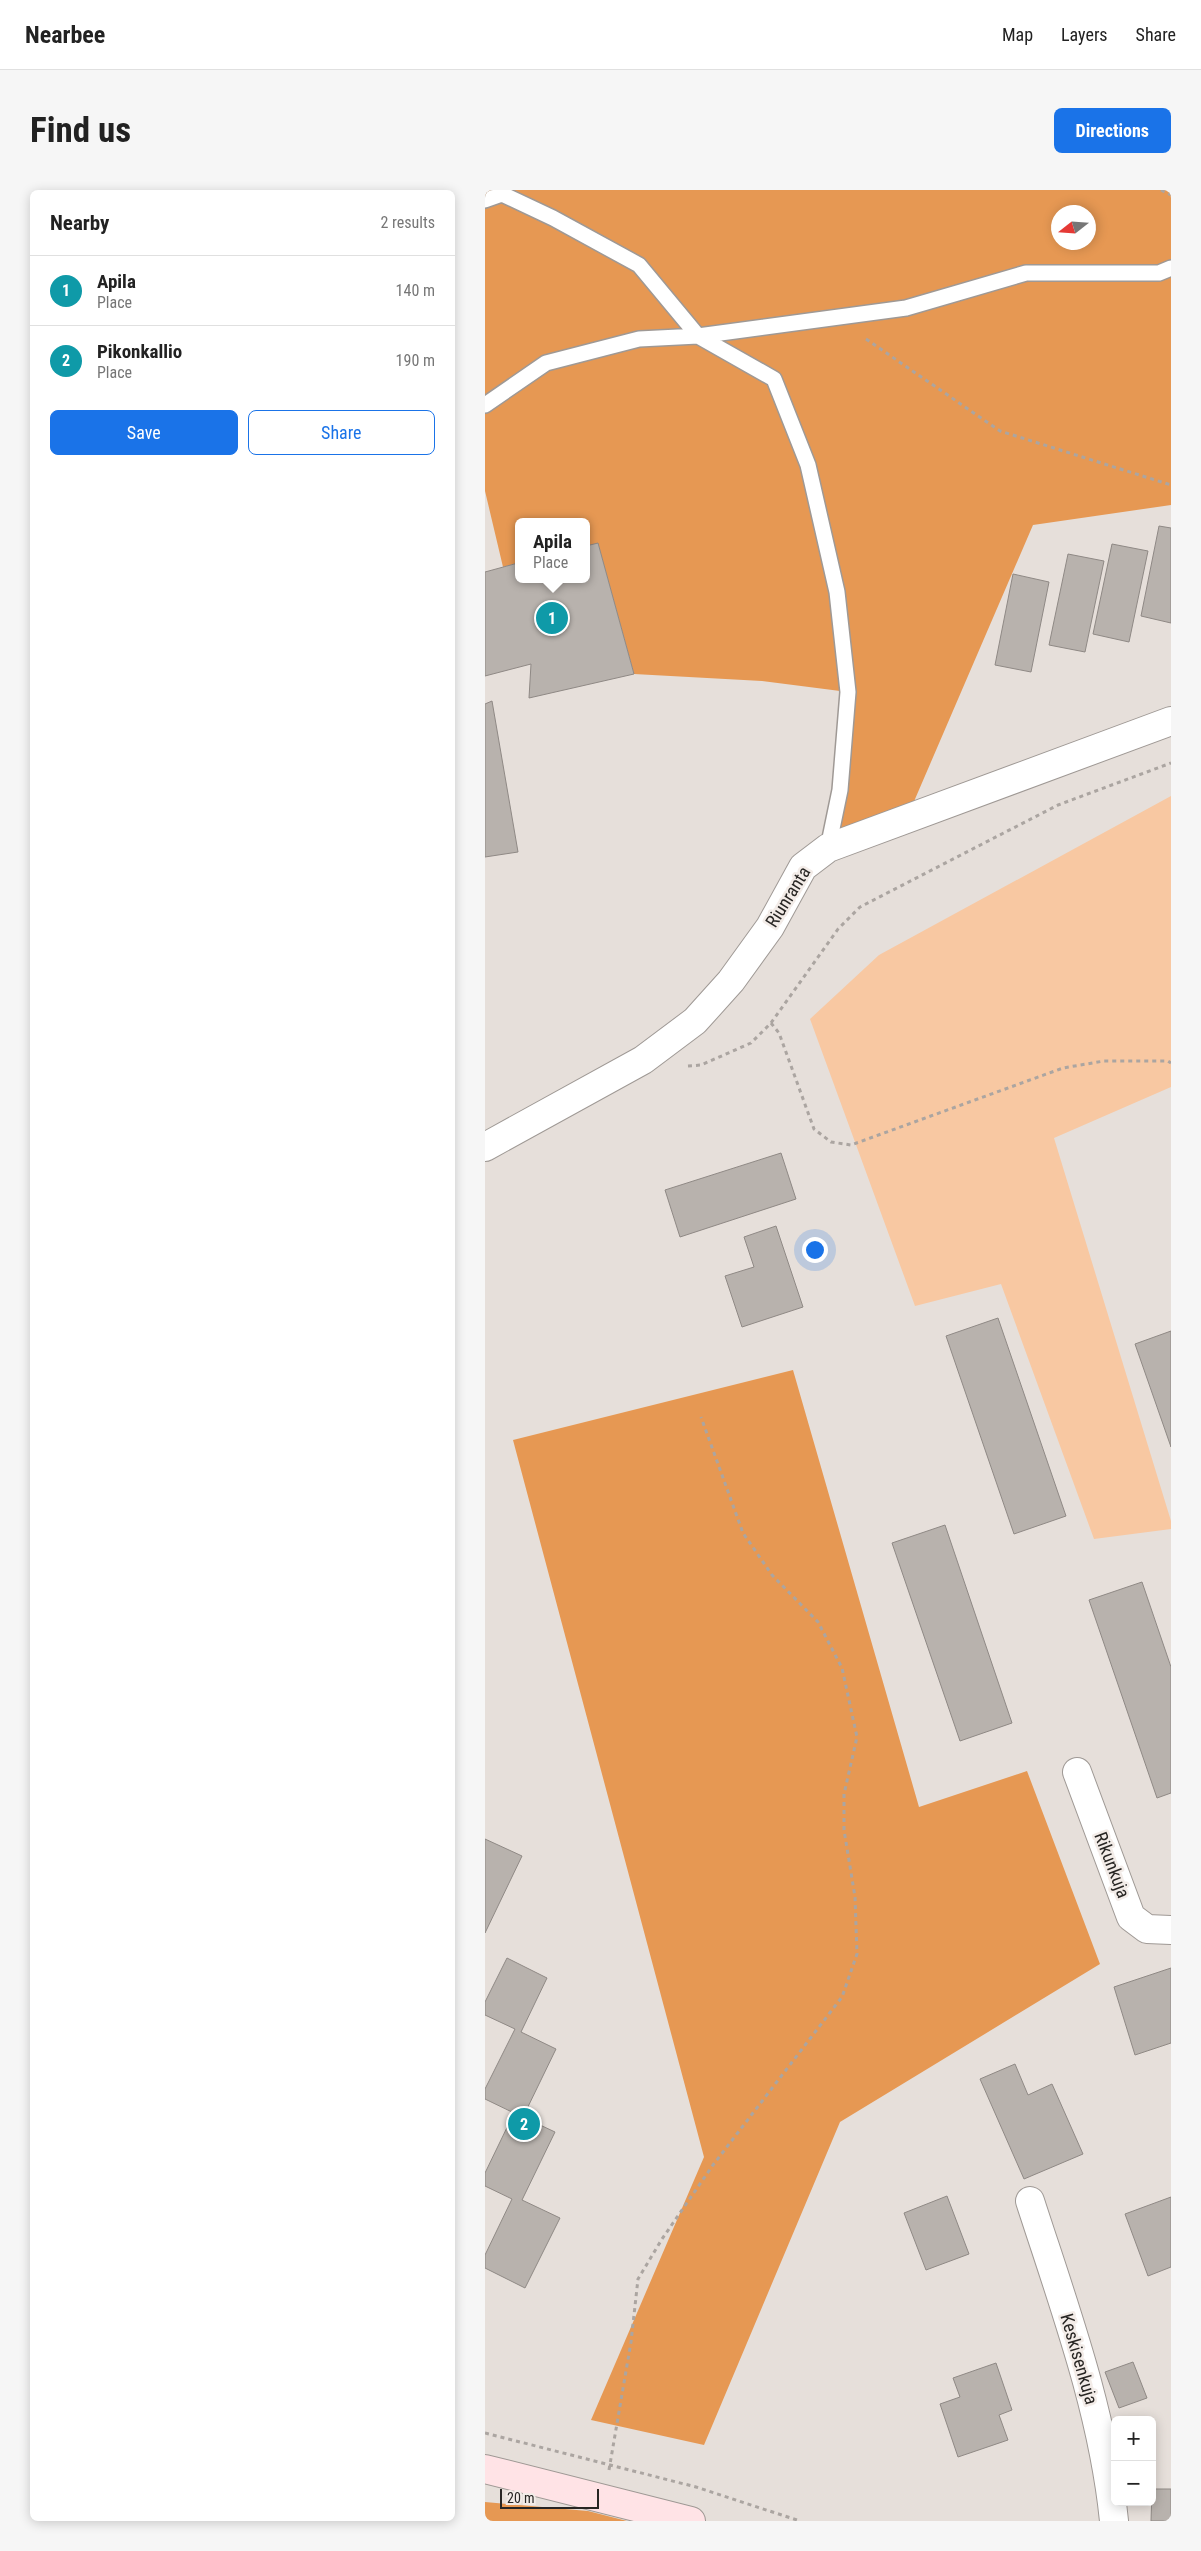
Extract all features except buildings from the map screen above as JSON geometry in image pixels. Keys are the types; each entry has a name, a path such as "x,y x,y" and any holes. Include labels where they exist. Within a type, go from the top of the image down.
{"street":[{"name":"Riunranta","path":"485,1146 643,1060 695,1021 731,981 770,927 803,867 829,848 1171,721"},
{"name":"Rikunkuja","path":"1077,1772 1131,1916 1147,1930 1171,1930"},
{"name":"Keskisenkuja","path":"1030,2201 1080,2354 1110,2478 1115,2521"},
{"path":"485,2469 691,2521"}],"lane":[{"path":"485,200 503,194 553,218 639,266 698,336 773,379 808,465 837,592 848,692 840,790 829,848"},
{"path":"485,405 545,363 639,339 698,336 906,308 1026,273 1159,273 1171,268"}],"path":[{"path":"1161,190 1171,195"},
{"path":"819,321 869,340 1000,431 1171,485"},
{"path":"643,1060 675,1068 701,1065 751,1044 771,1023 837,929 860,907 1058,805 1171,763"},
{"path":"771,1023 779,1033 814,1129 831,1142 851,1145 1063,1068 1104,1061 1168,1060 1171,1062"},
{"path":"602,2500 612,2456 631,2342 639,2279 662,2239 713,2166 842,1997 857,1954 855,1897 844,1830 844,1794 857,1737 842,1668 818,1622 772,1575 743,1533 701,1417"}],"shaded area":[{"path":"485,190 1171,190 1171,505 1033,525 906,820 828,848 848,692 762,681 634,674 598,544 590,545 590,518 515,518 515,564 503,567 485,491"},
{"path":"1171,796 1171,1087 1054,1138 1171,1521 1171,1529 1094,1539 1001,1284 915,1306 810,1019 879,955"},
{"path":"793,1370 919,1807 1027,1771 1100,1964 840,2122 704,2445 591,2420 704,2157 513,1440"},
{"path":"485,2502 588,2511 627,2521 485,2521"}],"place":[{"name":"Apila","path":"552,618"},
{"name":"Pikonkallio","path":"524,2124"}]}
